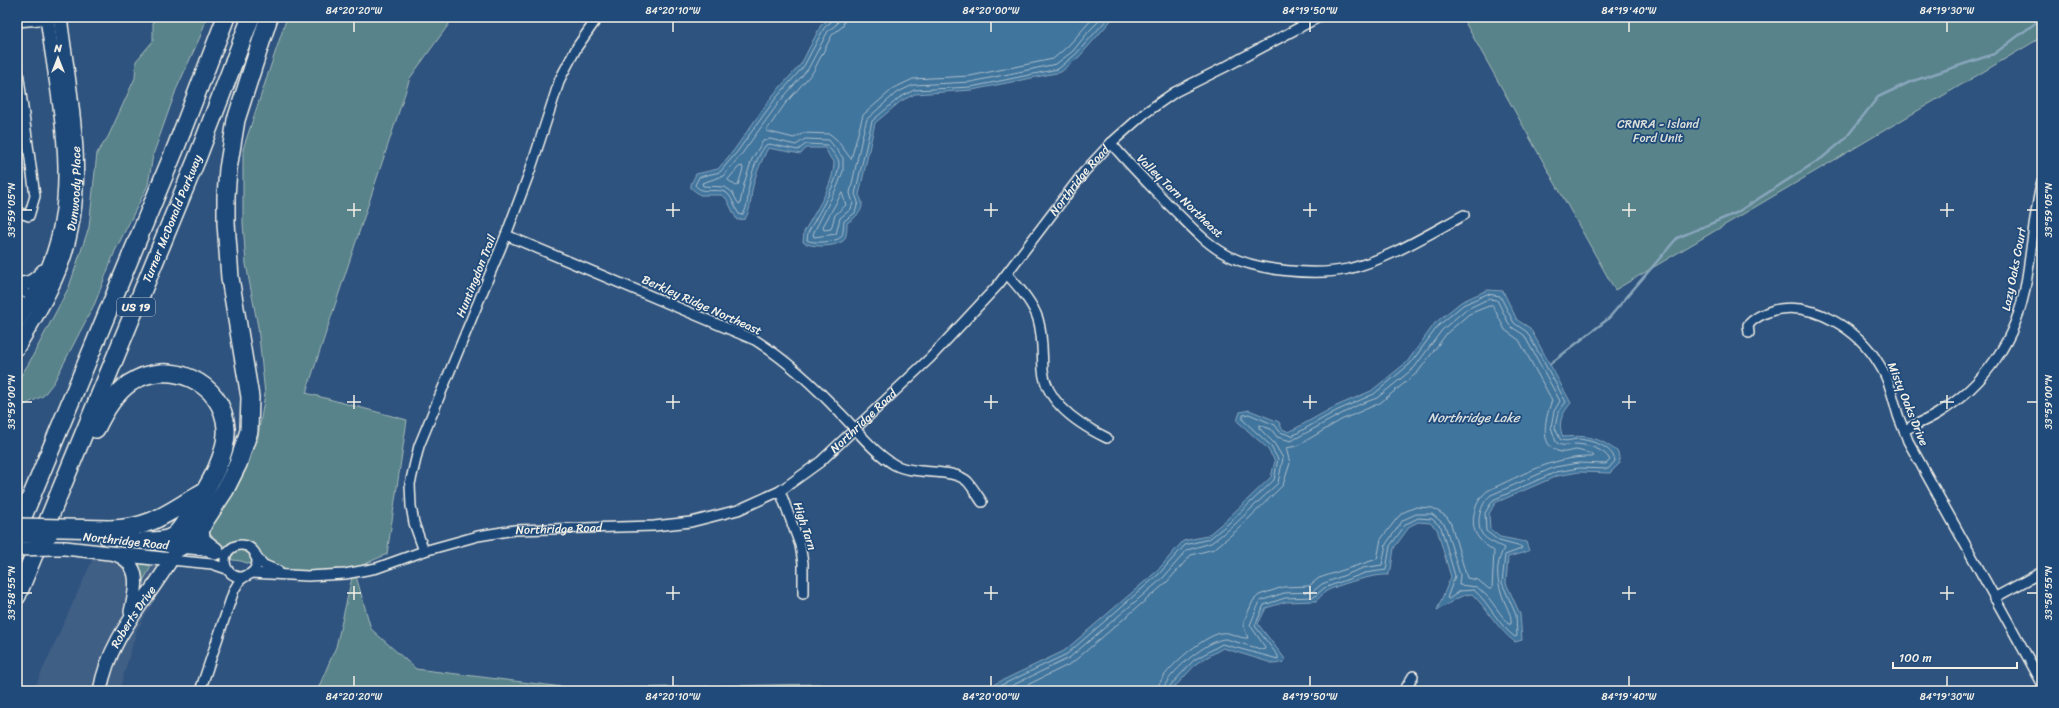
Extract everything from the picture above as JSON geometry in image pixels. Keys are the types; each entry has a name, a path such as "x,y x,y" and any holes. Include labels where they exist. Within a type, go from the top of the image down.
{"highway":[{"name":"Turner McDonald Parkway","path":"17,531 176,147 226,17"},
{"name":"Turner McDonald Parkway","path":"17,596 204,141 251,17"},
{"path":"174,548 193,539 203,524 232,477 249,431 250,397 230,271 226,229 226,196 228,169 236,120 269,17"},
{"path":"17,604 103,416 112,400 130,383 147,375 159,373 179,374 198,381 213,395 224,416 226,429 223,451 206,490 174,548"},
{"path":"30,501 17,527 108,533 133,528 152,522 206,490"},
{"path":"203,524 200,532 202,541 216,551"},
{"path":"145,541 164,541 174,548"}],"street":[{"name":"Huntingdon Trail","path":"424,551 414,523 411,506 410,484 414,460 506,235 530,170 560,79 576,47 598,17"},
{"name":"Northridge Road","path":"174,548 238,576 249,574 321,576 345,574 376,568 424,551 478,536 515,530 654,526 691,522 738,510 780,491 820,462 857,430 930,358 1006,274 1084,172 1111,143 1144,112 1175,92 1225,68 1319,17"},
{"path":"17,22 53,18"},
{"name":"Dunwoody Place","path":"17,349 33,302 51,260 61,221 65,174 53,18"},
{"name":"Dunwoody Place","path":"17,324 33,302 57,275 69,241 77,194 76,145 53,18"},
{"path":"17,64 35,196 29,216 17,212"},
{"name":"Valley Tarn Northeast","path":"1111,143 1205,240 1229,256 1256,266 1310,272 1348,269 1371,262 1402,248 1464,215"},
{"name":"Lazy Oaks Court","path":"1904,430 1936,415 1962,397 1984,376 2002,351 2015,326 2023,302 2042,181"},
{"name":"Berkley Ridge Northeast","path":"506,235 755,340 777,354 808,379 880,454 895,464 916,472 959,477 968,482 982,502"},
{"path":"17,284 28,283 34,280 51,260"},
{"path":"1006,274 1028,299 1037,317 1042,339 1043,372 1052,395 1076,420 1107,438"},
{"path":"17,289 33,302"},
{"name":"Misty Oaks Drive","path":"1750,333 1748,325 1753,319 1768,312 1782,308 1809,310 1836,323 1861,342 1880,364 1888,381 1899,418 1908,441 2042,683"},
{"name":"High Tarn","path":"780,491 800,545 803,563 803,594"},
{"name":"Northridge Road","path":"17,536 108,533 145,541"},
{"name":"Northridge Road","path":"17,549 65,548 100,552 174,548 216,551 234,547 247,547 269,568 283,574"},
{"path":"234,547 225,556 234,590"},
{"name":"Roberts Drive","path":"100,691 108,657 174,548"},
{"path":"100,552 122,557 135,572 136,591 128,624"},
{"path":"200,691 234,590 240,580 249,574 256,565 255,556"},
{"path":"1994,598 2042,572"},
{"path":"1404,691 1413,676"}],"shaded area":[{"path":"100,543 181,558 169,575 137,630 119,691 33,691"}],"green space":[{"path":"153,17 207,17 200,37 176,90 153,155 148,185 115,251 95,303 54,382 43,396 20,407 17,413 17,382 29,363 69,287 89,227 97,153 108,137 135,78 136,61 153,41"},
{"path":"287,17 454,17 410,78 306,393 407,420 387,554 354,569 290,572 268,570 241,561 196,555 257,442 265,394 258,327 246,264 243,223 243,149"},
{"name":"CRNRA - Island Ford Unit","path":"1462,17 2042,17 2042,37 1615,290"},
{"path":"134,561 153,563 143,581 142,581"},
{"path":"354,569 371,629 416,669 579,689 819,684 831,691 317,691 336,647"}],"water":[{"path":"832,17 1114,17 1079,57 1061,72 972,90 915,94 901,101 875,123 859,195 862,208 855,218 847,223 843,241 829,246 817,246 803,242 804,232 831,180 834,161 831,159 825,148 806,148 801,154 768,148 756,176 752,190 750,207 745,219 737,220 726,198 721,195 700,195 691,188 691,184 696,174 718,169 734,150 773,95 801,64 821,25"},
{"name":"Northridge Lake","path":"1487,290 1503,291 1517,320 1530,328 1571,403 1561,419 1560,427 1563,437 1579,436 1598,440 1618,452 1620,463 1610,473 1579,472 1557,476 1495,503 1489,514 1490,529 1500,537 1526,542 1529,551 1508,557 1506,583 1520,614 1522,640 1515,642 1509,637 1472,594 1462,596 1437,610 1451,577 1437,529 1430,523 1418,522 1410,526 1394,548 1391,569 1388,575 1355,580 1338,586 1325,592 1316,601 1285,602 1266,608 1258,624 1285,659 1284,662 1275,664 1223,648 1197,663 1171,691 980,691 1064,651 1157,571 1183,541 1207,536 1271,477 1275,461 1267,448 1237,421 1240,412 1249,410 1279,422 1282,429 1289,432 1334,407 1371,391 1407,362 1435,323 1461,302"}],"waterway":[{"path":"1550,364 1608,319 1677,238 1736,213 1822,158 1845,139 1878,97 1910,82 1994,54 2042,18"}]}
